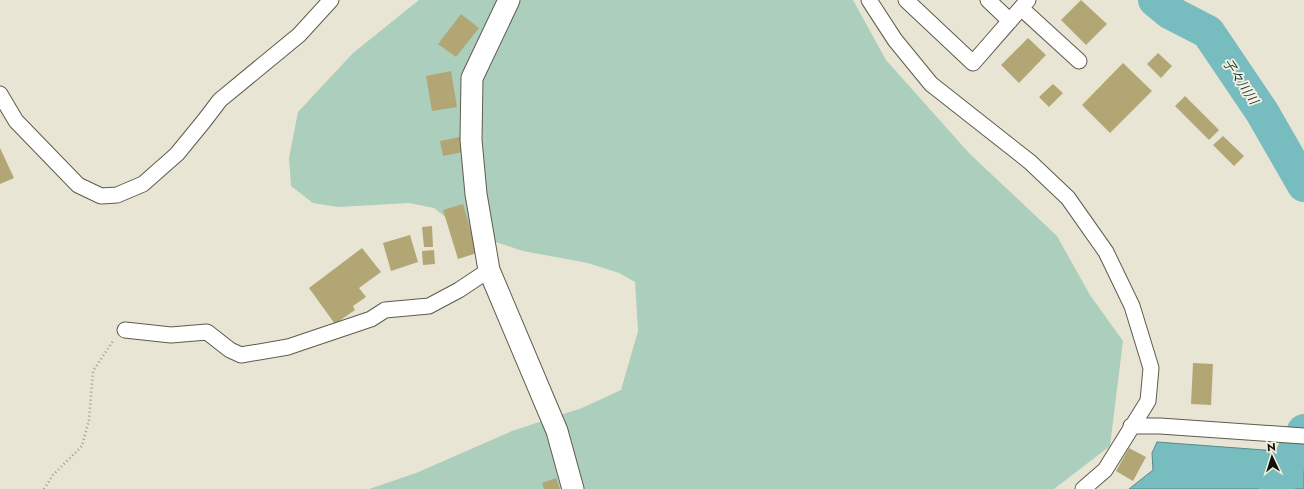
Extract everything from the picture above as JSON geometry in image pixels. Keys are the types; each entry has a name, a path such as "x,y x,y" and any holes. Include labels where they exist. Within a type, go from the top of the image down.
{"street":[{"path":"0,94 16,121 78,185 101,196 116,195 143,184 177,154 220,100 300,35 331,0"},
{"path":"509,0 472,78 471,140 476,194 489,270 557,431 573,489"},
{"path":"869,0 895,40 931,84 1030,162 1062,192 1106,252 1132,306 1151,368 1148,401 1131,426 1105,470 1083,489"},
{"path":"906,0 973,63 1024,4 1079,61"},
{"path":"988,0 1010,21"},
{"path":"125,330 170,335 207,332 230,350 241,355 288,347 371,319 385,310 429,306 459,290 489,270"},
{"path":"1131,426 1160,426 1304,436"}],"path":[{"path":"44,489 53,475 82,446 89,420 93,371 114,340 125,330"}],"green space":[{"path":"419,0 853,0 886,60 969,153 1057,236 1090,295 1123,341 1110,446 1054,489 369,489 416,473 512,431 582,408 621,390 638,331 635,282 619,273 588,263 523,251 463,231 434,208 409,203 338,207 313,203 291,186 289,158 298,112 353,53"}],"water":[{"path":"1157,442 1304,453 1304,489 1129,489 1153,470 1152,453"}],"building":[{"path":"1081,0 1107,24 1086,45 1061,20"},
{"path":"461,14 479,28 456,57 438,44"},
{"path":"1028,38 1046,55 1019,83 1001,65"},
{"path":"1158,53 1172,66 1161,78 1147,64"},
{"path":"1123,63 1152,91 1110,133 1082,105"},
{"path":"451,71 457,107 432,111 426,76"},
{"path":"1053,84 1063,93 1049,107 1039,97"},
{"path":"1185,96 1219,130 1209,140 1175,106"},
{"path":"1223,136 1244,156 1234,166 1213,145"},
{"path":"460,137 463,152 443,156 440,141"},
{"path":"0,148 14,178 0,184"},
{"path":"463,204 477,253 458,259 443,210"},
{"path":"432,226 433,247 424,247 422,227"},
{"path":"410,235 418,262 391,271 383,243"},
{"path":"362,248 381,272 359,288 366,297 353,306 355,310 335,324 309,288"},
{"path":"434,250 435,264 423,265 422,251"},
{"path":"1193,363 1213,364 1211,405 1191,404"},
{"path":"1129,448 1146,457 1133,481 1116,471"},
{"path":"556,478 560,489 544,489 542,483"}],"waterway":[{"name":"子々川川","path":"1155,0 1171,13 1208,32 1262,112 1304,185"},
{"name":"子々川川","path":"1276,489 1304,431"}]}
